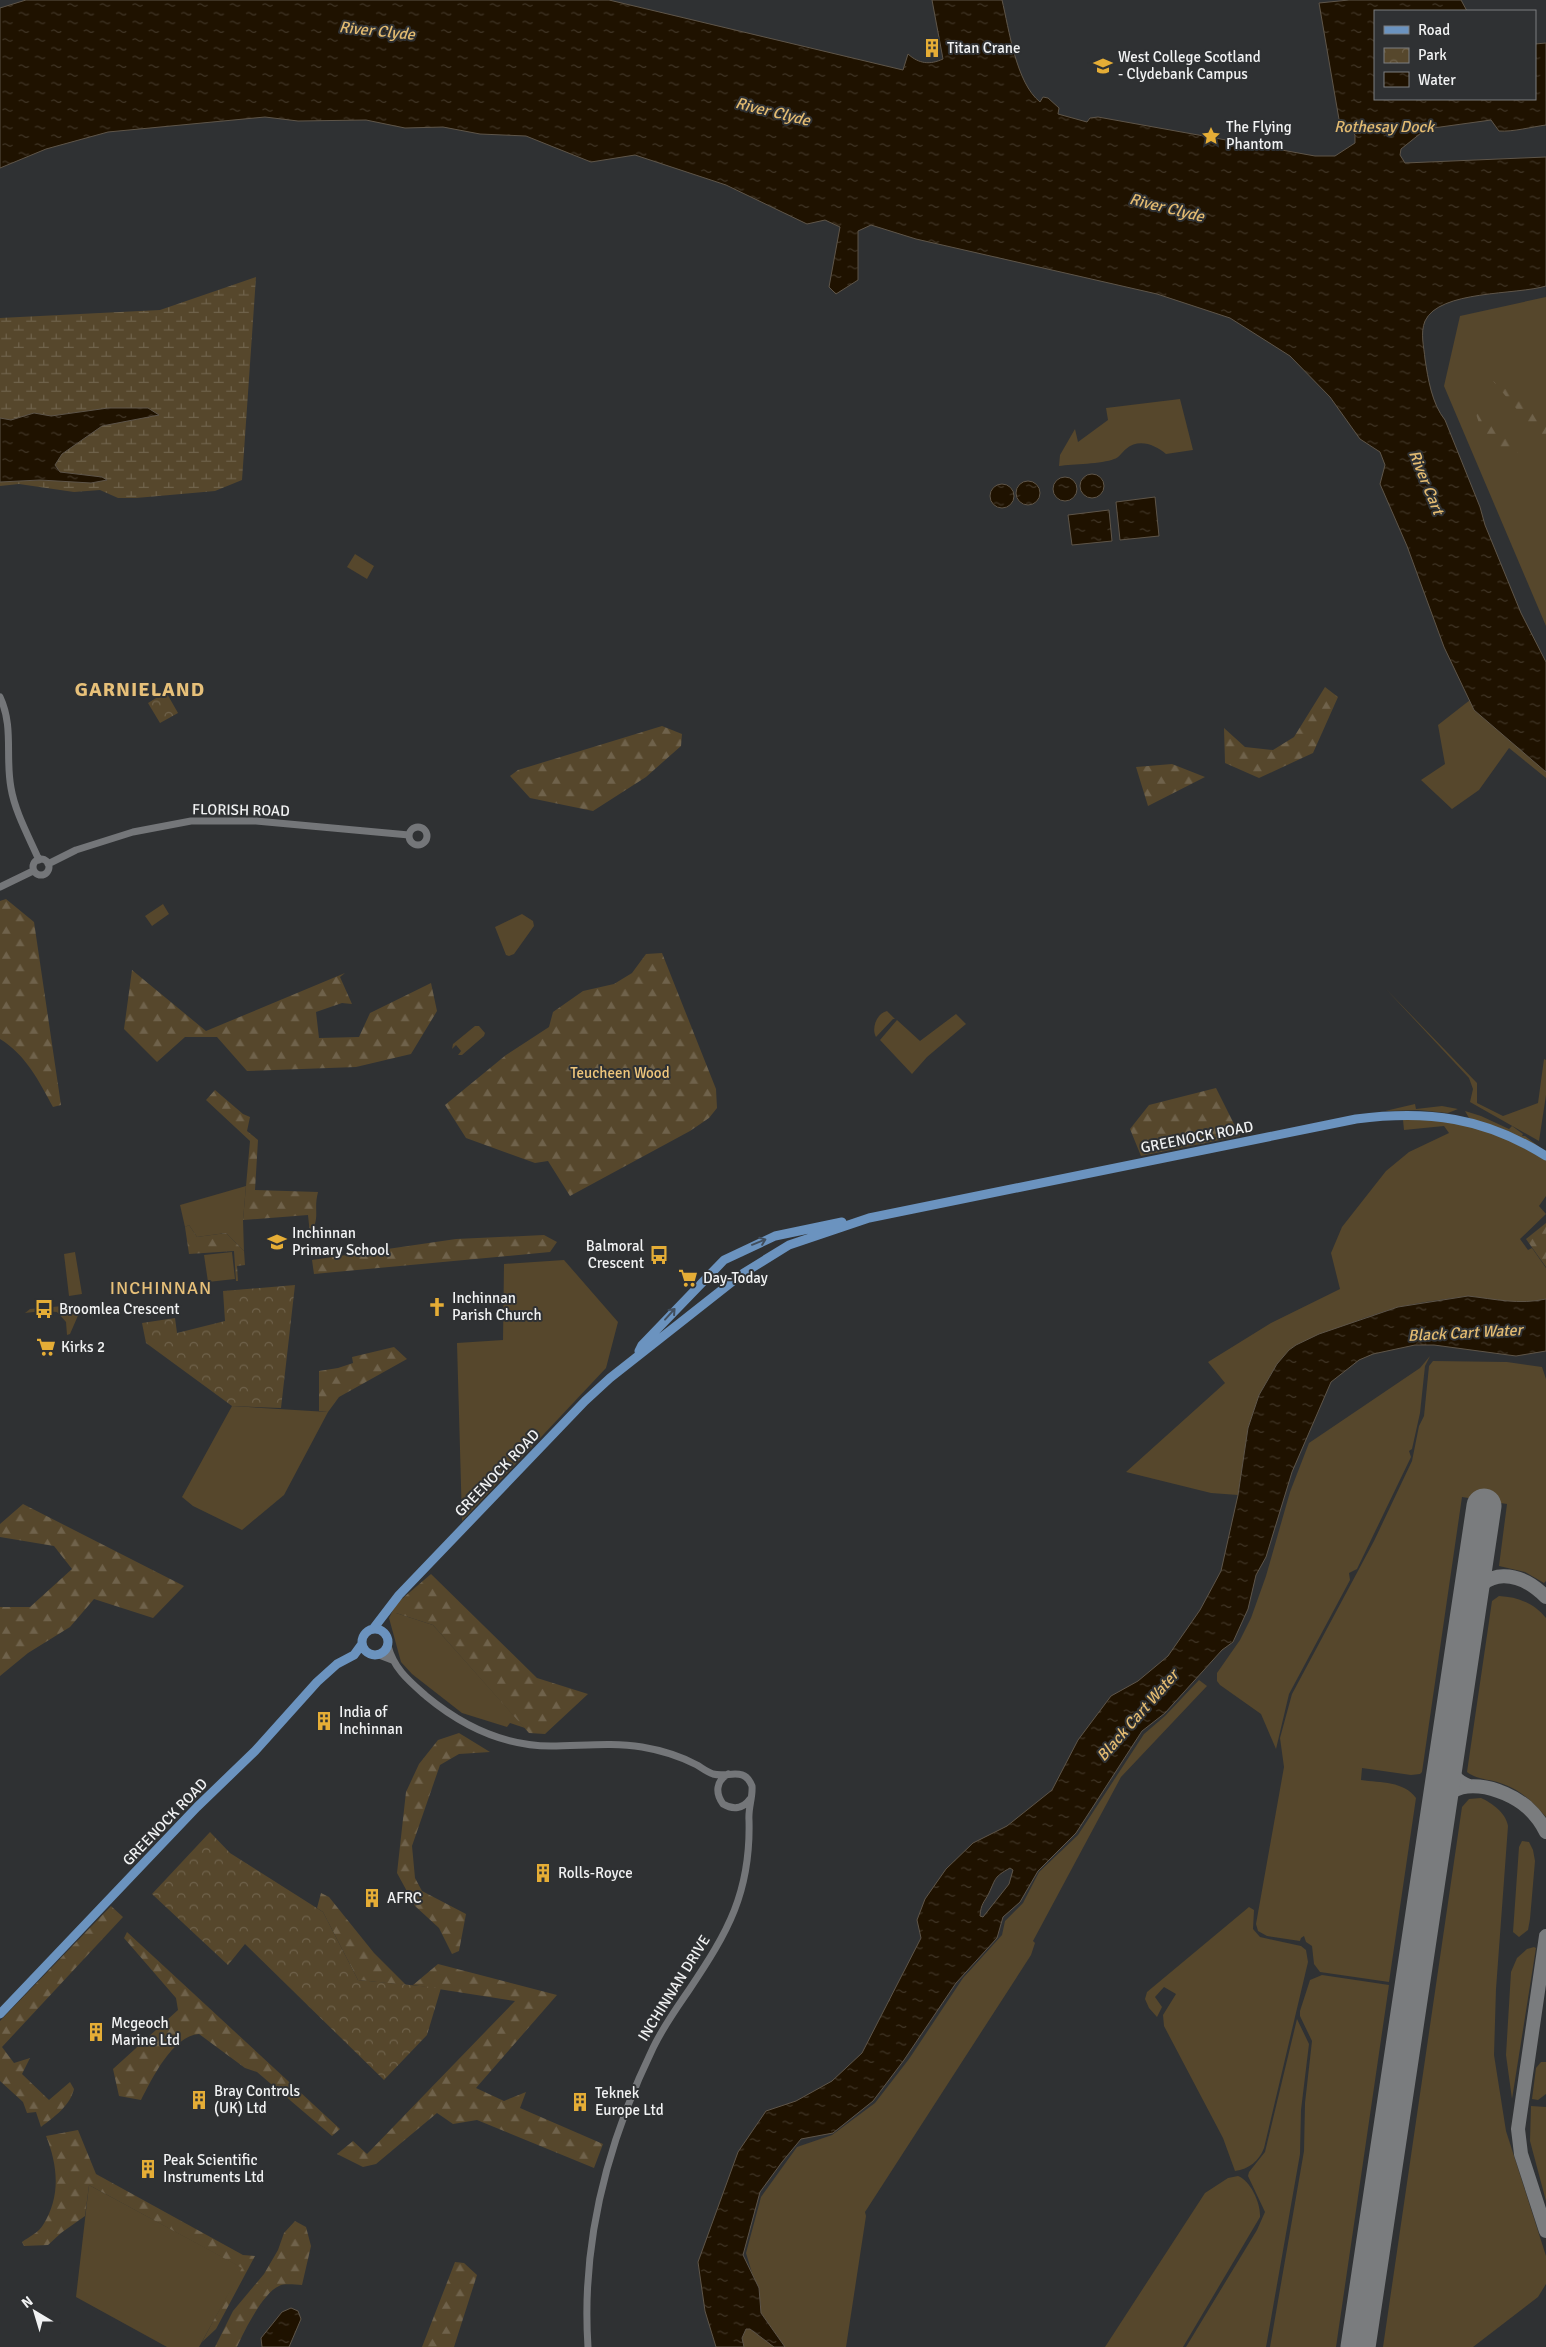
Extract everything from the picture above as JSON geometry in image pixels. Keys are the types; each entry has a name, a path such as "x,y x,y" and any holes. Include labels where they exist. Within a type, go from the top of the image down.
{"main road":[{"name":"GREENOCK ROAD","path":"373,1629 408,1585 585,1401 696,1309 742,1274 789,1245 869,1218 1356,1119 1393,1114 1427,1115 1468,1122 1498,1130 1524,1142 1546,1156"},
{"name":"GREENOCK ROAD","path":"637,1356 642,1345 717,1266 745,1248 775,1236 841,1222 848,1224"},
{"path":"684,1299 696,1309"},
{"path":"384,1633 385,1616"},
{"path":"354,1655 374,1655 385,1652 388,1646 388,1637 384,1633 373,1629 364,1635 362,1644 374,1655"},
{"name":"GREENOCK ROAD","path":"0,2014 254,1751 317,1682 337,1664 354,1655 362,1644"}],"street":[{"path":"0,697 8,717 9,777 12,795 39,860"},
{"name":"FLORISH ROAD","path":"48,864 76,850 133,832 191,821 256,821 409,835"},
{"path":"39,860 45,861 48,864 48,871 44,874 39,875 33,870 34,864 39,860"},
{"path":"0,886 33,870"},
{"path":"388,1646 392,1660 409,1681 443,1710 466,1724 493,1736 528,1744 549,1746 615,1744 643,1747 669,1753 696,1764 709,1772 734,1773 746,1776 752,1786 751,1798 748,1803 737,1808"},
{"path":"374,1655 392,1660"},
{"path":"709,1772 718,1787"},
{"path":"728,1774 723,1777 718,1787 718,1793 723,1804 737,1808 749,1820"},
{"name":"INCHINNAN DRIVE","path":"588,2347 587,2313 591,2250 602,2190 616,2137 653,2046 714,1953 732,1918 743,1888 748,1860 751,1798"}],"green space":[{"path":"256,277 242,480 215,491 136,498 118,498 100,490 74,492 19,484 0,486 0,482 102,477 60,472 55,465 62,454 102,426 158,415 109,408 51,416 34,413 11,420 0,418 0,318 160,310"},
{"path":"1546,297 1546,626 1444,386 1460,316"},
{"path":"1493,381 1546,412 1546,444"},
{"path":"1180,399 1193,450 1166,454 1157,448 1141,443 1131,446 1109,461 1059,466 1060,455 1075,429 1078,442 1108,420 1106,408"},
{"path":"1474,408 1498,418 1518,452 1505,463 1484,438"},
{"path":"355,554 374,566 367,579 347,567"},
{"path":"1325,687 1338,697 1313,753 1259,778 1225,763 1224,728 1245,747 1273,750 1294,737"},
{"path":"166,692 178,713 160,723 148,703"},
{"path":"1470,700 1474,710 1546,771 1546,778 1509,748 1479,790 1452,809 1421,780 1445,764 1438,725"},
{"path":"662,726 682,734 681,746 646,777 593,811 530,798 510,776 518,770"},
{"path":"1172,764 1205,777 1148,806 1136,767"},
{"path":"6,899 34,922 61,1105 53,1107 25,1061 0,1039 0,901"},
{"path":"163,904 169,914 152,926 145,916"},
{"path":"522,914 533,921 534,926 514,954 506,955 495,927"},
{"name":"Teucheen Wood","path":"662,953 716,1089 717,1108 709,1118 690,1131 570,1196 548,1161 535,1163 466,1138 445,1105 506,1055 549,1027 553,1012 583,991 614,984 632,973 646,954"},
{"path":"132,970 206,1031 345,973 340,977 352,1004 342,1003 316,1012 319,1038 359,1037 370,1013 431,983 437,1011 411,1054 356,1067 247,1071 217,1037 185,1037 157,1062 124,1029"},
{"path":"1385,988 1477,1083 1477,1103 1503,1116 1538,1103 1544,1059 1546,1060 1546,1095 1539,1141 1470,1102 1473,1089 1469,1078"},
{"path":"887,1011 895,1019 876,1037 874,1029 876,1021 883,1012"},
{"path":"956,1014 966,1024 927,1057 912,1074 880,1040 897,1020 920,1041"},
{"path":"475,1026 479,1026 485,1033 484,1036 462,1055 458,1055 461,1051 456,1045 452,1049 453,1044"},
{"path":"1216,1088 1240,1136 1141,1156 1130,1129 1149,1105"},
{"path":"215,1090 243,1114 250,1117 247,1131 258,1140 255,1190 318,1192 316,1218 310,1234 308,1215 243,1220 250,1141 206,1100"},
{"path":"1415,1104 1416,1109 1442,1106 1458,1109 1448,1113 1418,1110 1385,1111"},
{"path":"1465,1111 1509,1129 1512,1126 1523,1134 1522,1136 1525,1136 1546,1152 1508,1131 1469,1118"},
{"path":"1430,1119 1474,1127 1507,1139 1546,1160 1546,1196 1539,1206 1546,1214 1520,1239 1528,1250 1532,1248 1546,1268 1546,1299 1533,1302 1506,1302 1468,1296 1425,1302 1398,1307 1364,1318 1296,1345 1277,1364 1259,1395 1248,1428 1238,1495 1211,1493 1126,1472 1225,1383 1208,1362 1271,1323 1340,1289 1331,1253 1342,1227 1386,1171 1409,1152 1449,1133 1444,1126 1404,1130 1403,1120"},
{"path":"246,1186 243,1220 244,1251 226,1233 197,1237 189,1225 185,1227 180,1205"},
{"path":"1546,1223 1546,1267 1526,1239"},
{"path":"189,1225 197,1237 226,1233 244,1251 245,1265 237,1266 238,1281 236,1281 234,1251 189,1254 185,1227"},
{"path":"544,1235 557,1242 550,1252 314,1274 312,1260 456,1239"},
{"path":"75,1252 82,1294 69,1296 64,1254"},
{"path":"232,1252 235,1279 208,1282 204,1255"},
{"path":"564,1260 618,1322 606,1368 462,1521 457,1343 503,1340 504,1264"},
{"path":"295,1285 281,1408 232,1406 146,1343 142,1323 175,1318 177,1333 225,1321 223,1291"},
{"path":"74,1305 74,1309 79,1308 80,1311 70,1334 67,1335 66,1322 57,1312 25,1313 30,1309"},
{"path":"394,1347 407,1359 339,1397 328,1412 319,1411 319,1371 353,1363 352,1357"},
{"path":"1430,1356 1425,1366 1420,1413 1412,1449 1409,1451 1411,1457 1357,1569 1349,1573 1350,1580 1289,1694 1276,1749 1261,1714 1220,1685 1217,1681 1217,1673 1240,1640 1251,1618 1266,1576 1290,1492 1309,1443 1420,1368"},
{"path":"1433,1361 1507,1362 1542,1367 1546,1379 1546,1581 1544,1583 1525,1572 1499,1566 1507,1504 1462,1497 1422,1772 1411,1775 1362,1768 1361,1780 1399,1786 1411,1792 1416,1798 1389,1982 1320,1972 1314,1964 1312,1946 1306,1942 1304,1936 1300,1941 1267,1936 1258,1931 1256,1924 1284,1767 1280,1738 1292,1694 1374,1541 1412,1461 1419,1426 1424,1416 1429,1366"},
{"path":"232,1406 328,1412 284,1495 242,1530 193,1506 182,1497"},
{"path":"23,1504 184,1586 153,1618 94,1599 70,1627 28,1653 0,1676 0,1607 30,1607 72,1569 54,1546 0,1537 0,1524"},
{"path":"431,1574 537,1678 588,1694 545,1734 529,1733 433,1625 396,1613 396,1604"},
{"path":"1499,1596 1525,1602 1536,1608 1546,1618 1546,1817 1516,1790 1498,1782 1475,1777 1467,1772 1492,1601"},
{"path":"396,1604 396,1613 433,1625 525,1728 510,1723 507,1727 462,1713 412,1674 401,1662 389,1618"},
{"path":"1199,1680 1207,1686 1121,1777 1033,1941 1035,1943 1031,1955 865,2212 866,2216 846,2347 785,2347 761,2313 759,2288 746,2253 761,2197 797,2147 832,2135 875,2103 909,2059 963,1978 1002,1935 1005,1921 1023,1903 1039,1872 1078,1835 1144,1734 1165,1716"},
{"path":"459,1733 490,1752 459,1754 440,1765 412,1846 415,1878 422,1891 466,1914 459,1951 452,1954 439,1928 415,1906 397,1873 406,1792 419,1764 438,1740"},
{"path":"1481,1798 1498,1809 1507,1821 1508,1826 1496,1989 1494,2055 1506,2131 1546,2256 1546,2284 1538,2297 1473,2347 1383,2347 1462,1807 1469,1799"},
{"path":"210,1832 230,1853 323,1912 358,1980 441,1988 427,2035 384,2080 245,1944 228,1965 152,1894"},
{"path":"1522,1841 1529,1842 1535,1861 1528,1930 1519,1937 1513,1932 1519,1847"},
{"path":"321,1893 329,1897 374,1953 406,1985 358,1980 323,1912 317,1908"},
{"path":"111,1906 123,1917 2,2047 14,2063 30,2058 22,2074 49,2100 70,2082 74,2089 65,2106 41,2127 36,2112 27,2113 23,2102 0,2081 0,2021"},
{"path":"1249,1907 1254,1910 1253,1929 1260,1937 1301,1946 1306,1950 1308,1962 1264,2148 1253,2164 1235,2171 1223,2138 1164,2026 1163,2015 1176,1994 1164,1987 1155,1997 1162,2007 1157,2017 1149,2008 1145,1999 1147,1992"},
{"path":"127,1932 340,2129 332,2136 257,2072 245,2068 199,2034 180,2042 172,2050 157,2070 141,2100 119,2096 113,2069 178,2010 176,1998 124,1938"},
{"path":"1536,1948 1512,2099 1506,2055 1511,1972 1517,1958 1527,1949"},
{"path":"438,1964 557,1995 476,2088 504,2101 526,2092 520,2108 603,2144 594,2168 477,2120 453,2124 437,2113 376,2164 363,2167 337,2154 353,2141 367,2154 515,2001 413,1985"},
{"path":"1322,1975 1389,1985 1336,2347 1270,2347 1304,2151 1305,2103 1312,2041 1300,2016 1300,2011 1310,1980"},
{"path":"1297,2019 1309,2044 1301,2110 1300,2154 1266,2347 1186,2347 1257,2230 1265,2212 1248,2176 1265,2152"},
{"path":"1541,2062 1546,2062 1546,2094 1538,2100 1532,2099 1536,2068"},
{"path":"1531,2106 1546,2107 1546,2201 1530,2141"},
{"path":"78,2130 96,2174 243,2255 255,2256 216,2329 202,2342 242,2268 89,2185 85,2216 48,2245 24,2246 22,2242 41,2228 53,2203 56,2181 55,2170 46,2136"},
{"path":"1238,2176 1251,2188 1259,2206 1260,2217 1183,2347 1105,2347 1205,2193 1228,2178"},
{"path":"89,2185 243,2268 199,2347 167,2347 76,2297"},
{"path":"295,2221 306,2227 311,2246 302,2285 284,2285 273,2290 255,2313 237,2347 215,2347 233,2311 264,2274 278,2250 284,2233"},
{"path":"455,2262 464,2263 477,2275 454,2347 422,2347"},
{"path":"746,2329 750,2329 774,2347 744,2347 742,2338"}],"water":[{"path":"26,0 609,0 903,70 908,54 920,62 934,62 943,59 932,0 1002,0 1015,55 1025,82 1040,102 1043,97 1048,98 1059,108 1058,114 1087,122 1090,118 1098,117 1315,156 1335,156 1355,143 1355,135 1352,131 1341,131 1319,3 1349,0 1461,0 1466,10 1374,10 1374,100 1536,100 1536,44 1546,43 1546,125 1499,131 1491,120 1426,129 1401,149 1400,155 1405,163 1546,157 1546,286 1480,295 1446,304 1433,311 1425,321 1423,335 1431,391 1437,407 1445,420 1521,613 1546,662 1546,772 1474,710 1444,647 1407,546 1380,484 1385,465 1380,452 1360,439 1330,397 1290,356 1230,318 1157,294 916,239 871,225 858,231 858,280 836,294 829,287 840,227 825,220 807,224 726,185 635,155 591,162 526,136 480,134 443,127 405,128 366,120 298,121 265,117 108,132 46,149 0,168 0,8"},
{"path":"108,408 148,408 159,415 102,426 62,454 55,465 60,472 102,477 107,480 91,483 40,480 0,482 0,418 11,420 34,413 51,416"},
{"path":"1092,474 1100,478 1104,486 1100,494 1092,498 1084,494 1080,486 1084,478"},
{"path":"1065,477 1073,481 1077,489 1073,497 1065,501 1057,497 1053,489 1057,481"},
{"path":"1028,481 1036,485 1040,493 1036,501 1028,505 1020,501 1016,493 1020,485"},
{"path":"1002,484 1010,488 1014,496 1010,504 1002,508 994,504 990,496 994,488"},
{"path":"1155,497 1159,536 1120,540 1116,502"},
{"path":"1109,510 1112,541 1072,545 1068,515"},
{"name":"Black Cart Water","path":"1468,1296 1517,1301 1546,1299 1546,1351 1516,1356 1434,1345 1415,1345 1373,1354 1359,1360 1331,1382 1292,1472 1266,1557 1256,1575 1248,1609 1233,1642 1222,1650 1165,1713 1142,1731 1076,1833 1038,1871 1020,1902 1003,1917 997,1938 956,1983 904,2060 873,2101 833,2133 801,2139 760,2192 743,2255 759,2288 761,2313 785,2347 774,2347 750,2329 746,2329 742,2338 744,2347 716,2347 705,2311 698,2262 738,2152 766,2111 796,2101 832,2081 862,2053 921,1938 917,1920 925,1899 946,1869 973,1843 1007,1826 1052,1790 1078,1740 1111,1696 1138,1681 1168,1656 1200,1610 1221,1571 1238,1495 1248,1428 1259,1395 1277,1364 1296,1345 1319,1334 1398,1307","holes":["1010,1868 1013,1870 1009,1884 983,1917 980,1916 982,1906 996,1878"]},
{"path":"291,2308 298,2311 301,2319 289,2347 262,2347 261,2338 282,2312"}],"taxiway":[{"path":"1469,1605 1476,1592 1484,1583 1493,1578 1503,1576 1525,1582 1536,1588 1546,1597"},
{"path":"1447,1758 1454,1775 1469,1786"},
{"path":"1439,1808 1446,1797 1455,1790 1479,1786 1492,1789 1517,1800 1533,1812 1546,1832"},
{"path":"1546,1936 1518,2129 1521,2154 1546,2231"}],"runway":[{"path":"1358,2347 1484,1506"}],"place":[{"name":"Titan Crane","path":"932,48"},
{"name":"West College Scotland - Clydebank Campus","path":"1103,66"},
{"name":"The Flying Phantom","path":"1211,136"},
{"name":"Inchinnan Primary School","path":"277,1242"},
{"name":"Balmoral Crescent","path":"659,1255"},
{"name":"Day-Today","path":"688,1278"},
{"name":"Inchinnan Parish Church","path":"437,1307"},
{"name":"Broomlea Crescent","path":"44,1309"},
{"name":"Kirks 2","path":"46,1347"},
{"name":"India of Inchinnan","path":"324,1721"},
{"name":"Rolls-Royce","path":"543,1873"},
{"name":"AFRC","path":"372,1898"},
{"name":"Mcgeoch Marine Ltd","path":"96,2032"},
{"name":"Bray Controls (UK) Ltd","path":"199,2100"},
{"name":"Teknek Europe Ltd","path":"580,2102"},
{"name":"Peak Scientific Instruments Ltd","path":"148,2169"}],"district":[{"name":"GARNIELAND","path":"140,689"},
{"name":"INCHINNAN","path":"161,1288"}],"water label":[{"name":"River Clyde","path":"377,30"},
{"name":"River Clyde","path":"773,111"},
{"name":"Rothesay Dock","path":"1384,126"},
{"name":"River Clyde","path":"1167,207"},
{"name":"River Cart","path":"1427,482"}]}
